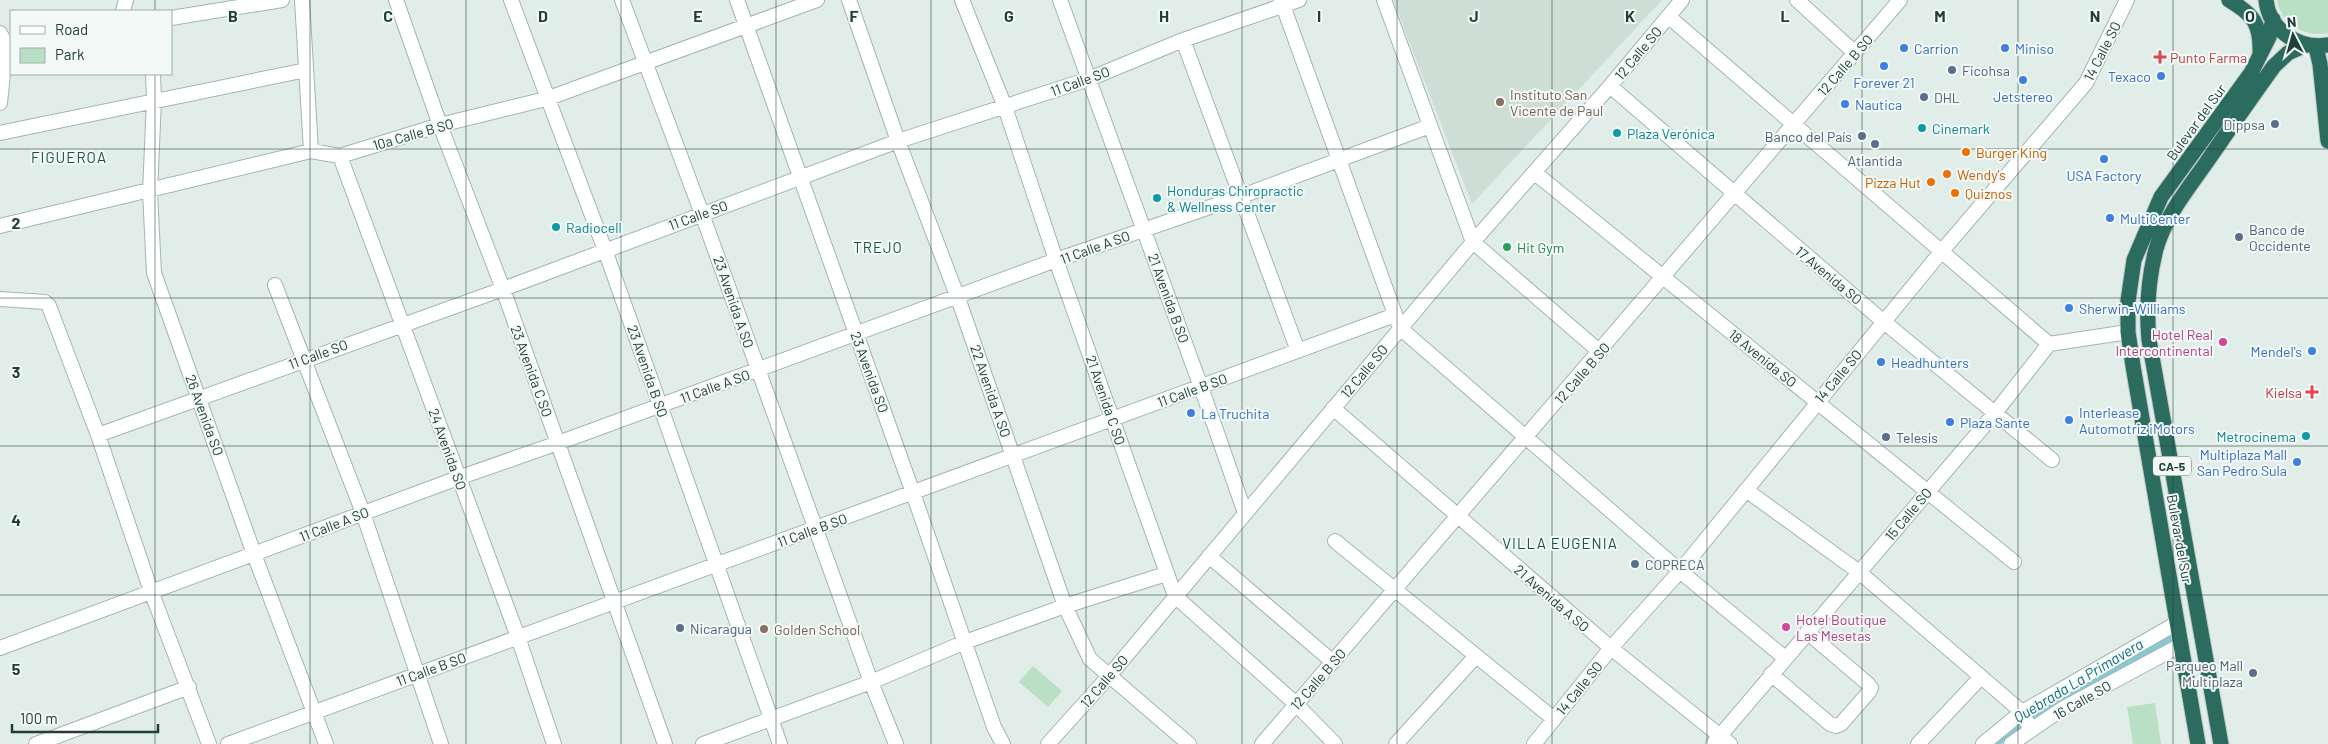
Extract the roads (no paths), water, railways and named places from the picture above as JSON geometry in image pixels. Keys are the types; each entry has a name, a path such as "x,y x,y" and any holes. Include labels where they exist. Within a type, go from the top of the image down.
{"highway":[{"path":"2229,0 2244,9 2255,21 2260,34 2260,57"},
{"path":"2244,0 2268,9 2277,28 2291,39 2317,46 2328,141"},
{"name":"Bulevar del Sur","path":"2198,744 2128,332 2128,301 2134,260 2161,197 2202,143 2260,57 2269,37 2268,9"},
{"name":"Bulevar del Sur","path":"2221,744 2149,340 2148,284 2156,247 2168,220 2184,194 2274,66 2288,53 2317,46"},
{"path":"2167,564 2179,597 2184,604 2190,607 2196,606"},
{"path":"2177,623 2186,624 2193,632 2207,666"}],"street":[{"path":"172,18 282,0"},
{"path":"302,0 311,152"},
{"name":"23 Avenida C SO","path":"396,0 440,125 503,289 665,744"},
{"name":"23 Avenida B SO","path":"510,0 546,99 605,250 780,744"},
{"name":"23 Avenida A SO","path":"622,0 702,214 871,682 896,744"},
{"name":"23 Avenida SO","path":"737,0 913,493 994,727 1003,744"},
{"name":"10a Calle B SO","path":"0,226 150,192 311,152 340,156 440,125 546,99 817,0"},
{"name":"22 Avenida A SO","path":"849,0 898,141 958,298 1065,606 1090,659 1189,744"},
{"name":"21 Avenida C SO","path":"962,0 1005,107 1056,260 1114,419 1175,596 1296,704 1335,744"},
{"name":"21 Avenida B SO","path":"1060,0 1245,513"},
{"name":"11 Calle SO","path":"98,435 403,323 503,289 898,141 1089,79 1282,3 1299,0"},
{"path":"1384,0 1473,242 1600,352"},
{"name":"12 Calle SO","path":"1048,744 1109,676 1333,408 1398,322 1535,173 1682,0"},
{"path":"1797,0 1855,52"},
{"name":"12 Calle B SO","path":"1262,744 1396,591 1900,0"},
{"name":"14 Calle SO","path":"1534,744 1611,648 1680,571 1816,402 1941,252 2086,83 2128,0"},
{"path":"1282,3 1398,322 1680,571 1785,658"},
{"path":"1668,16 2049,344 2128,332"},
{"path":"1184,40 1298,351"},
{"path":"0,103 4,41"},
{"path":"0,133 306,70"},
{"name":"26 Avenida SO","path":"153,75 154,100 150,192 154,272 254,554 326,744"},
{"name":"17 Avenida SO","path":"1610,86 1884,322 2052,460"},
{"name":"11 Calle A SO","path":"0,648 458,478 958,298 1056,260 1242,196 1430,126"},
{"name":"24 Avenida SO","path":"340,156 518,637 554,744"},
{"name":"18 Avenida SO","path":"1535,173 2014,562"},
{"path":"276,285 363,513 441,744"},
{"path":"0,299 47,303 98,435 151,591 189,687 209,744"},
{"name":"11 Calle B SO","path":"228,744 1298,351 1398,322"},
{"name":"15 Calle SO","path":"1721,741 1771,674 1995,413 2049,344"},
{"name":"21 Avenida A SO","path":"1333,408 1721,741"},
{"path":"1746,490 1859,572 2022,713 2031,729"},
{"path":"1335,541 1554,719"},
{"path":"1209,556 1333,662"},
{"path":"702,744 871,682 965,642 1065,606 1166,574"},
{"name":"16 Calle SO","path":"1983,744 2022,713 2177,623"},
{"path":"1771,674 1830,724 1836,726 1841,724 1869,692 1868,684 1807,632"},
{"name":"16 Calle SO","path":"2011,744 2062,709 2181,645"},
{"path":"1396,744 1476,656"},
{"path":"1918,744 1981,677"},
{"path":"36,744 189,687"}],"water":[{"path":"2173,633 2175,640 2035,719 2001,744 1990,744 2031,715"}],"place":[{"name":"Carrion","path":"1904,48"},
{"name":"Miniso","path":"2005,48"},
{"name":"Punto Farma","path":"2160,57"},
{"name":"Forever 21","path":"1884,66"},
{"name":"Ficohsa","path":"1952,70"},
{"name":"Texaco","path":"2161,76"},
{"name":"Jetstereo","path":"2023,80"},
{"name":"DHL","path":"1924,97"},
{"name":"Instituto San Vicente de Paul","path":"1500,102"},
{"name":"Nautica","path":"1845,104"},
{"name":"Dippsa","path":"2275,124"},
{"name":"Cinemark","path":"1922,128"},
{"name":"Plaza Verónica","path":"1617,133"},
{"name":"Banco del País","path":"1862,136"},
{"name":"Atlantida","path":"1875,144"},
{"name":"Burger King","path":"1966,152"},
{"name":"USA Factory","path":"2104,159"},
{"name":"Wendy's","path":"1947,174"},
{"name":"Pizza Hut","path":"1931,182"},
{"name":"Quiznos","path":"1955,193"},
{"name":"Honduras Chiropractic & Wellness Center","path":"1157,198"},
{"name":"MultiCenter","path":"2110,218"},
{"name":"Radiocell","path":"556,227"},
{"name":"Banco de Occidente","path":"2239,237"},
{"name":"Hit Gym","path":"1507,247"},
{"name":"Sherwin-Williams","path":"2069,308"},
{"name":"Hotel Real Intercontinental","path":"2223,342"},
{"name":"Mendel's","path":"2312,351"},
{"name":"Headhunters","path":"1881,362"},
{"name":"Kielsa","path":"2312,392"},
{"name":"La Truchita","path":"1191,413"},
{"name":"Interlease Automotriz iMotors","path":"2069,420"},
{"name":"Plaza Sante","path":"1950,422"},
{"name":"Metrocinema","path":"2306,436"},
{"name":"Telesis","path":"1886,437"},
{"name":"Multiplaza Mall San Pedro Sula","path":"2297,462"},
{"name":"COPRECA","path":"1635,564"},
{"name":"Hotel Boutique Las Mesetas","path":"1786,627"},
{"name":"Nicaragua","path":"680,628"},
{"name":"Golden School","path":"764,629"},
{"name":"Parqueo Mall Multiplaza","path":"2253,673"}],"district":[{"name":"FIGUEROA","path":"69,157"},
{"name":"TREJO","path":"878,247"},
{"name":"VILLA EUGENIA","path":"1560,543"}],"water label":[{"name":"Quebrada La Primavera","path":"2078,680"}]}
